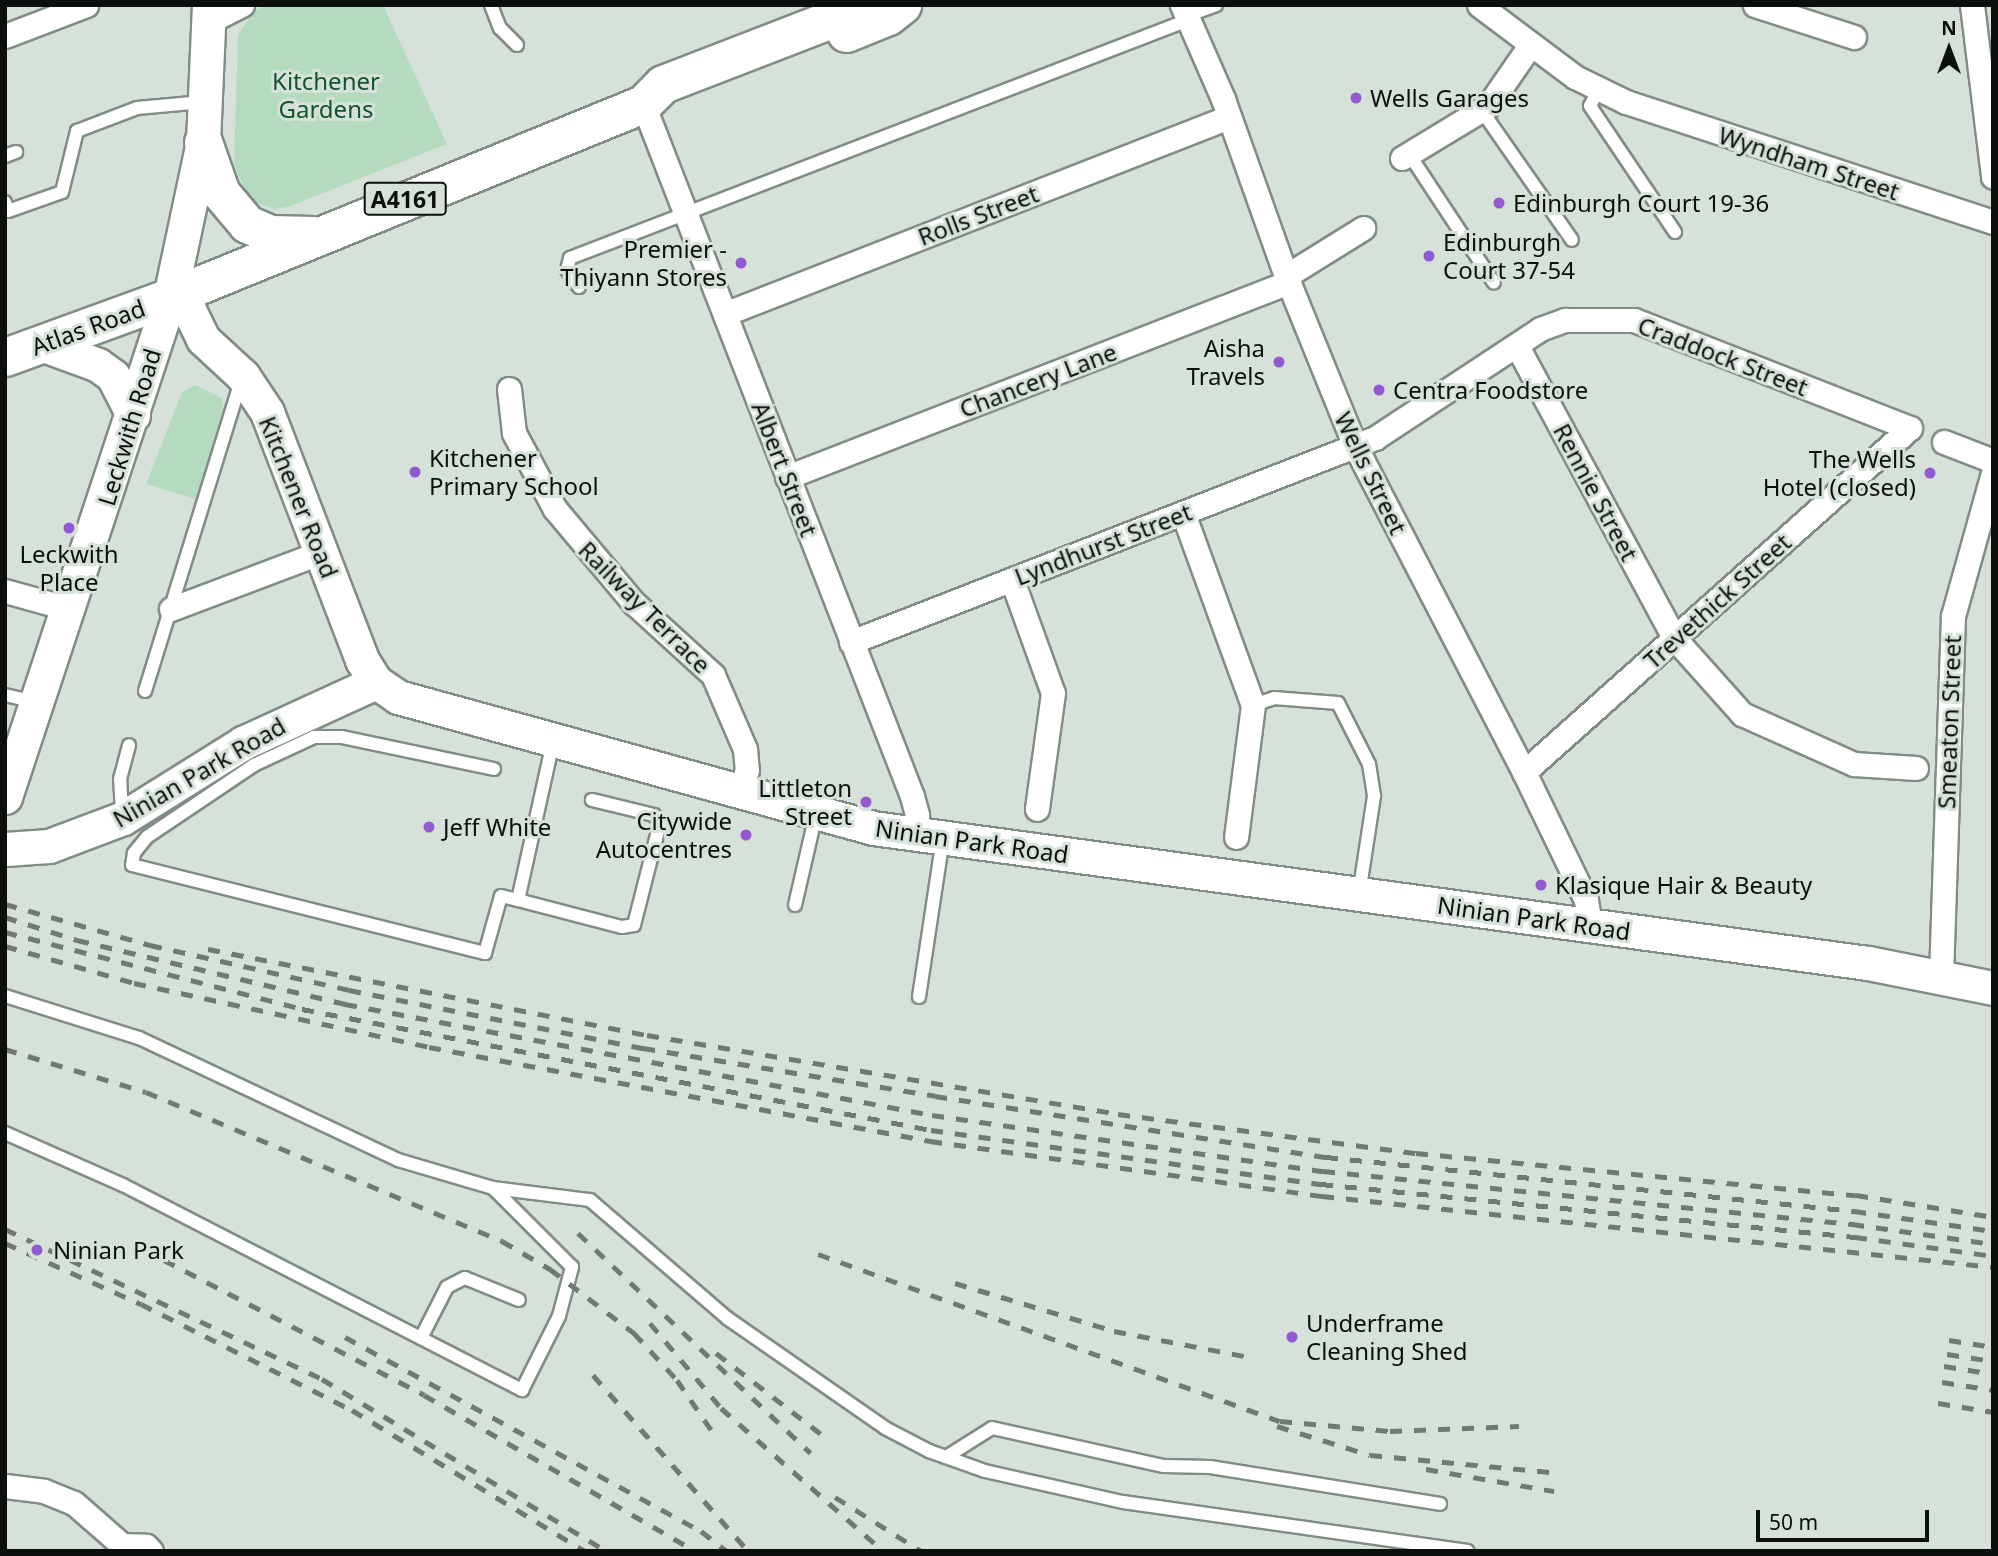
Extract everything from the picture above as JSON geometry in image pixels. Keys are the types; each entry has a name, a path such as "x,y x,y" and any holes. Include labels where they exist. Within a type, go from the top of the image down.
{"main road":[{"name":"A4161","path":"170,297 643,104 663,84 868,5"},
{"name":"A4161","path":"643,104 672,106 818,48 902,5"},
{"path":"203,142 220,193 247,224 271,234 318,235"},
{"name":"Atlas Road","path":"5,357 170,297"}],"street":[{"path":"5,36 37,15 86,5"},
{"path":"209,13 242,5"},
{"name":"Wyndham Street","path":"1479,5 1531,44 1599,89 1626,102 1993,222"},
{"path":"1755,5 1854,37"},
{"path":"1972,5 1993,177"},
{"name":"Leckwith Road","path":"5,797 70,609 170,297 203,142 209,13"},
{"name":"Wells Street","path":"1185,14 1229,117 1287,279 1355,446 1524,772 1586,900 1590,926"},
{"path":"1405,156 1482,111 1531,44"},
{"name":"Albert Street","path":"643,104 727,313 787,477 928,836"},
{"name":"Rolls Street","path":"727,313 1229,117"},
{"name":"Chancery Lane","path":"787,477 1287,279 1363,228"},
{"name":"Kitchener Road","path":"170,297 188,310 203,339 243,376 276,430 362,660 376,682"},
{"name":"Craddock Street","path":"1355,446 1540,329 1565,320 1634,320 1910,428"},
{"path":"41,344 98,365 113,376 133,415"},
{"name":"Rennie Street","path":"1517,345 1675,639 1742,714 1854,764 1916,768"},
{"name":"Railway Terrace","path":"509,389 514,433 555,509 626,595 713,674 745,749 747,770 740,792"},
{"name":"Trevethick Street","path":"1524,772 1910,428"},
{"path":"1944,442 1993,461"},
{"name":"Lyndhurst Street","path":"851,642 1355,446"},
{"name":"Smeaton Street","path":"1941,977 1952,616 1993,473"},
{"path":"1183,513 1253,705 1236,837"},
{"path":"170,609 322,552"},
{"path":"1012,580 1054,693 1037,809"},
{"path":"5,591 70,609"},
{"name":"Ninian Park Road","path":"5,849 49,846 123,818 243,743 376,682 415,704 816,813 928,836 1590,926 1941,977 1993,988"},
{"path":"5,1486 44,1491 74,1503 120,1548 134,1544 151,1551"}],"lane":[{"path":"491,5 500,28 517,45"},
{"path":"579,287 566,270 570,258 1185,14 1216,5"},
{"path":"1599,89 1590,106 1675,232"},
{"path":"5,201 8,211 62,192 77,131 137,108 206,101"},
{"path":"1482,111 1572,240"},
{"path":"1405,156 1494,284"},
{"path":"145,691 243,376"},
{"path":"5,695 37,702"},
{"path":"1253,705 1274,698 1338,704 1369,764 1374,796 1359,894"},
{"path":"494,769 342,737 314,737 254,765 147,837 134,853 132,865 485,953 501,896 622,927 634,925 660,823 654,815 592,800"},
{"path":"518,900 554,742"},
{"path":"123,818 120,779 129,746"},
{"path":"795,905 816,813"},
{"path":"919,997 928,836"},
{"path":"5,996 139,1038 398,1160 493,1188 551,1192 590,1200 727,1318 885,1428 946,1457 985,1471 1123,1502 1468,1551"},
{"path":"5,1133 123,1185 522,1390 559,1316 572,1267 542,1232 493,1188"},
{"path":"421,1338 447,1287 465,1278 519,1300"},
{"path":"946,1457 992,1428 1164,1466 1210,1467 1440,1504"}],"green space":[{"name":"Kitchener Gardens","path":"266,5 383,5 447,144 288,207 274,209 250,200 234,165 238,35 253,12"},
{"path":"195,385 222,398 224,414 195,499 146,484 182,392"}],"railway":[{"path":"5,904 150,945 349,990 643,1048 1326,1157 1854,1211 1993,1231"},
{"path":"5,917 77,940 345,1004 932,1115 1323,1171 1852,1224 1993,1244"},
{"path":"5,932 302,1009 931,1130 1321,1184 1855,1237 1993,1256"},
{"path":"5,946 134,983 429,1047 930,1141 1322,1196 1993,1267"},
{"path":"208,949 647,1035 1118,1114 1416,1153 1856,1195 1993,1217"},
{"path":"5,1049 146,1092 502,1241 550,1269 634,1333 677,1380 714,1434"},
{"path":"5,1229 322,1379 606,1551"},
{"path":"578,1233 811,1453"},
{"path":"5,1243 141,1304 352,1410 585,1551"},
{"path":"818,1254 1280,1421 1390,1431 1519,1426"},
{"path":"164,1260 424,1395 695,1551"},
{"path":"955,1283 1114,1331 1249,1357"},
{"path":"650,1323 721,1408 883,1551"},
{"path":"345,1337 701,1531 727,1551"},
{"path":"1949,1340 1993,1347"},
{"path":"716,1353 821,1434"},
{"path":"1947,1354 1993,1361"},
{"path":"1944,1366 1993,1374"},
{"path":"593,1375 748,1551"},
{"path":"1942,1382 1993,1390"},
{"path":"1938,1403 1993,1412"},
{"path":"1277,1426 1370,1455 1560,1473"},
{"path":"1426,1469 1554,1491"},
{"path":"835,1497 921,1551"}],"place":[{"name":"Wells Garages","path":"1356,98"},
{"name":"Edinburgh Court 19-36","path":"1499,203"},
{"name":"Edinburgh Court 37-54","path":"1429,256"},
{"name":"Premier - Thiyann Stores","path":"741,263"},
{"name":"Aisha Travels","path":"1279,362"},
{"name":"Centra Foodstore","path":"1379,390"},
{"name":"Kitchener Primary School","path":"415,472"},
{"name":"The Wells Hotel (closed)","path":"1930,473"},
{"name":"Leckwith Place","path":"69,528"},
{"name":"Littleton Street","path":"866,802"},
{"name":"Jeff White","path":"429,827"},
{"name":"Citywide Autocentres","path":"746,835"},
{"name":"Klasique Hair & Beauty","path":"1541,885"},
{"name":"Ninian Park","path":"37,1250"},
{"name":"Underframe Cleaning Shed","path":"1292,1337"}]}
